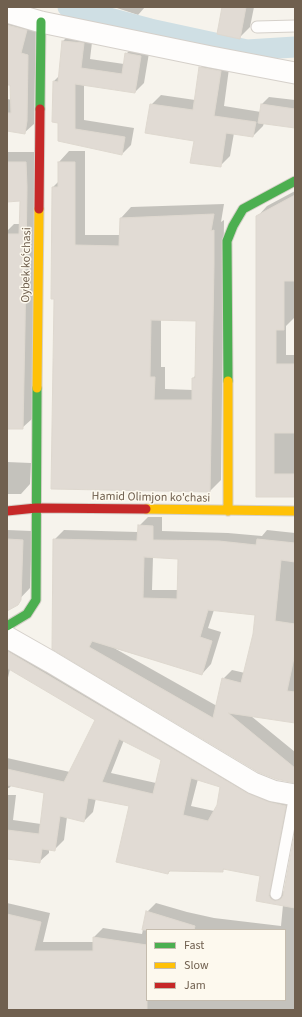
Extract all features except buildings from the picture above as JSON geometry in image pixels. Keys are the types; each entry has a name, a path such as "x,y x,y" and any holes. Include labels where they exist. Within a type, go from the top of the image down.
{"street":[{"path":"7,12 41,22 295,73"},
{"name":"Oybek koʻchasi","path":"7,626 27,614 36,600 41,22"},
{"path":"228,511 227,241 233,226 243,209 295,181"},
{"name":"Hamid Olimjon ko'chasi","path":"7,511 36,508 295,511"},
{"path":"7,637 253,783 273,791 295,795"}],"lane":[{"path":"257,28 295,26"},
{"path":"276,894 295,795"}],"waterway":[{"path":"68,7 150,29 247,50 295,47"}],"traffic: fast":[{"path":"40,109 41,22"},
{"path":"228,381 227,241 233,226 243,209 295,181"},
{"path":"7,626 27,614 36,600 37,388"}],"traffic: slow":[{"path":"37,388 39,209"},
{"path":"228,381 228,511"},
{"path":"146,509 295,511"}],"traffic: jam":[{"path":"39,209 40,109"},
{"path":"7,511 36,508 146,509"}]}
